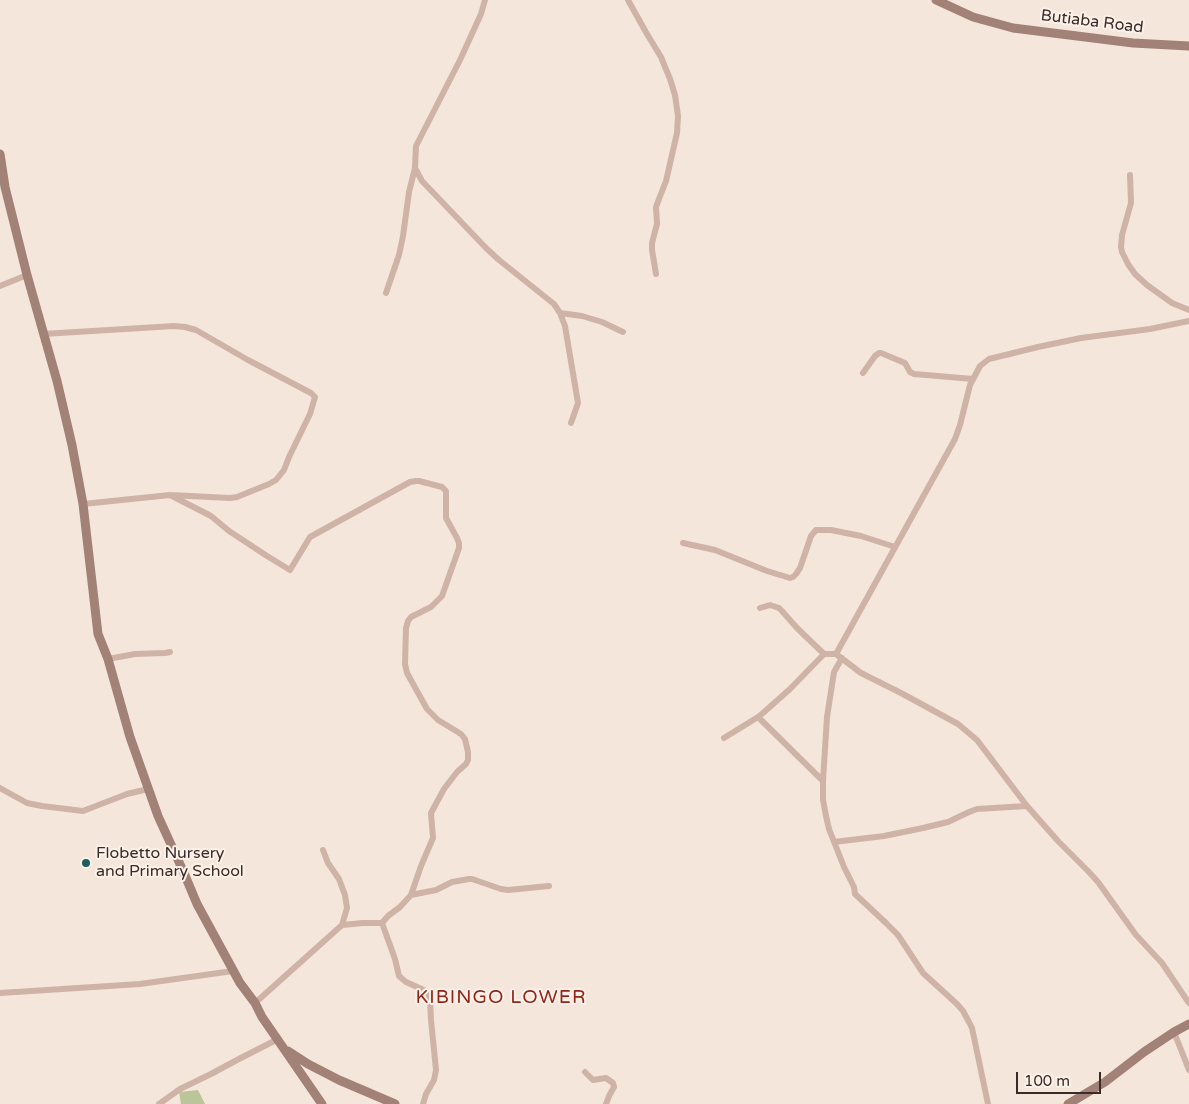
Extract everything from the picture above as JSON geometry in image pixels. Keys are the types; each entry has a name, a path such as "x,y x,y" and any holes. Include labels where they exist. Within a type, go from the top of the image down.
{"main road":[{"name":"Butiaba Road","path":"936,0 973,17 1013,28 1133,43 1189,46"},
{"path":"0,154 27,275 59,390 72,445 83,504 98,634 108,659 130,737 158,816 197,904 240,983 322,1104"},
{"path":"1068,1104 1105,1082 1144,1052 1189,1024"},
{"path":"284,1048 308,1064 338,1080 395,1104"}],"street":[{"path":"386,293 399,255 403,236 409,192 415,168 416,146 460,60 481,14 485,0"},
{"path":"628,0 661,56 675,95 678,116 677,133 666,181 656,207 657,224 652,250 656,274"},
{"path":"415,168 422,181 486,248 554,304 565,326 578,403 572,423"},
{"path":"1130,175 1131,202 1122,234 1122,252 1135,274 1147,285 1172,303 1189,310"},
{"path":"0,286 27,275"},
{"path":"560,314 582,316 602,322 623,332"},
{"path":"988,1104 972,1028 969,1022 957,1004 923,973 898,935 855,894 854,887 834,842 823,800 823,781 827,717 834,672 839,656 895,547 954,439 973,379 980,366 989,360 1080,338 1150,330 1189,321"},
{"path":"44,334 174,326 185,327 196,330 313,395 314,400 310,414 284,470 276,480 237,497 217,498 170,495 83,504"},
{"path":"862,373 875,356 882,353 905,363 914,374 973,379"},
{"path":"170,495 211,516 236,536 290,570 310,537 410,482 416,480 442,487 446,490 446,518 457,538 459,548 442,596 431,607 411,617 408,621 406,628 405,664 407,673 427,709 438,720 465,738 469,755 466,764 444,789 431,813 433,838 411,894 382,923 342,925"},
{"path":"683,544 715,550 790,578 800,568 811,536 816,530 831,530 895,547"},
{"path":"760,608 770,606 779,608 824,654 839,656 861,674 901,693 967,730 1027,806 1098,882 1136,935 1162,963 1189,1003"},
{"path":"108,659 135,654 170,652"},
{"path":"724,738 758,717 790,689 824,654"},
{"path":"758,717 823,781"},
{"path":"0,788 27,803 83,812 127,794 148,789"},
{"path":"834,842 884,836 924,828 948,822 977,809 1027,806"},
{"path":"255,1003 342,925 347,908 345,895 339,879 328,864 323,850"},
{"path":"411,894 436,890 452,882 469,879 508,890 549,886"},
{"path":"382,923 399,976 406,982 426,991 430,998 436,1070 434,1080 423,1104"},
{"path":"0,992 140,984 233,971"},
{"path":"1174,1032 1189,1070"},
{"path":"159,1104 180,1088 278,1039"},
{"path":"585,1072 593,1080 606,1078 613,1084 614,1088 606,1104"}],"green space":[{"path":"198,1090 205,1104 181,1104 179,1092"}],"place":[{"name":"Flobetto Nursery and Primary School","path":"86,863"}],"district":[{"name":"KIBINGO LOWER","path":"501,998"}]}
